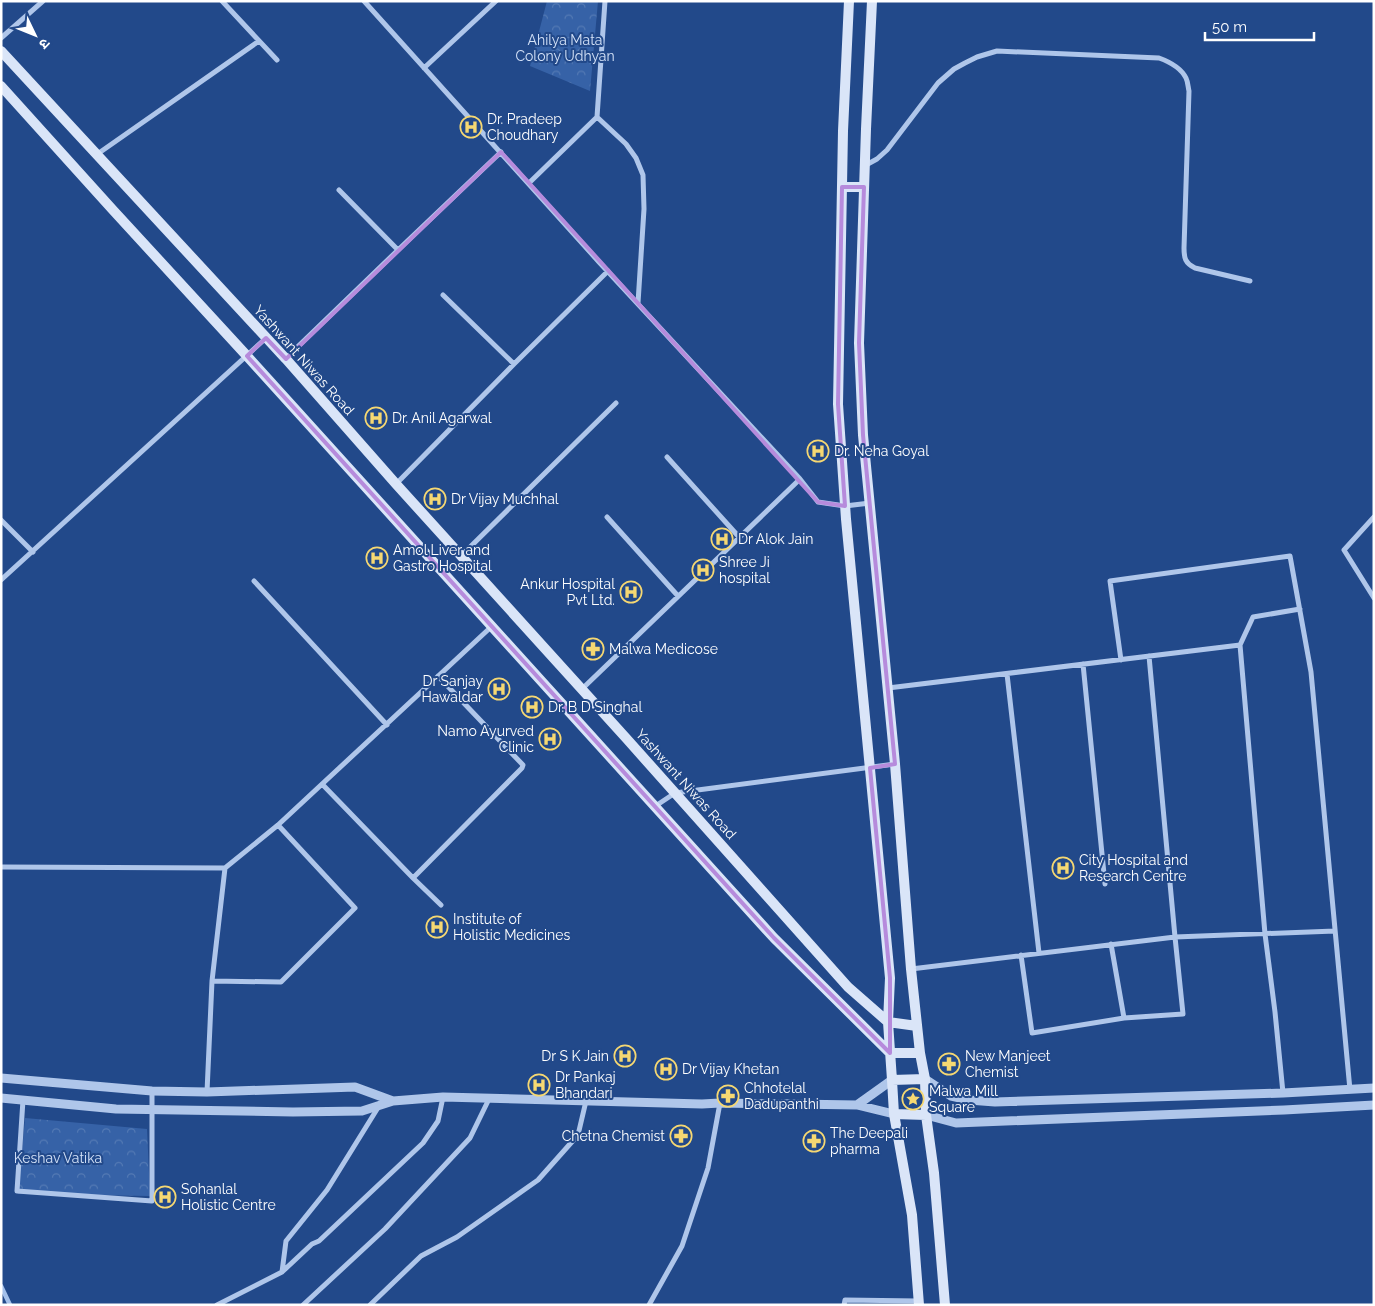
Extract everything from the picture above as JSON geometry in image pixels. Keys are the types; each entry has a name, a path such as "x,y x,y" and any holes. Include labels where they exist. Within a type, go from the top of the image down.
{"main road":[{"path":"849,1 842,187 838,404 845,506 890,978 888,1022 894,1114 912,1215 918,1303"},
{"path":"872,1 859,343 863,435 895,764 911,969 920,1052 925,1079 926,1115 934,1173 945,1305"},
{"name":"Yashwant Niwas Road","path":"2,55 286,359 848,987 888,1022"},
{"path":"1,86 248,356 774,938 890,1053 920,1052"},
{"path":"842,187 864,187"},
{"path":"888,1022 917,1026"},
{"path":"892,1080 925,1079"},
{"path":"894,1114 926,1115"}],"street":[{"path":"1,38 43,1"},
{"path":"222,1 277,60"},
{"path":"424,68 496,1"},
{"path":"529,183 597,117 605,1"},
{"path":"368,3 424,68 608,271 800,479 818,502 845,506 870,503"},
{"path":"96,154 259,41"},
{"path":"865,166 887,150 938,82 954,69 977,57 996,51 1159,58 1171,62 1180,70 1186,78 1189,91 1184,248 1186,262 1195,268 1250,281"},
{"path":"597,117 626,144 636,158 643,175 644,209 638,303"},
{"path":"286,359 501,152"},
{"path":"339,190 398,250"},
{"path":"396,484 608,271"},
{"path":"443,294 514,364"},
{"path":"1,580 266,338"},
{"path":"461,556 616,403"},
{"path":"667,457 739,537"},
{"path":"582,689 800,479"},
{"path":"607,517 678,596"},
{"path":"1374,517 1344,550 1374,598"},
{"path":"1,520 33,552"},
{"path":"1121,660 1110,581 1290,556 1311,672 1350,1090"},
{"path":"254,581 387,724"},
{"path":"1282,1093 1275,1012 1265,934 1240,645 1253,617 1300,609"},
{"path":"1,867 225,868 278,825 492,627"},
{"path":"888,688 1240,645"},
{"path":"1021,955 1032,1033 1124,1018 1183,1014 1149,656"},
{"path":"1083,664 1105,884"},
{"path":"1007,674 1040,953"},
{"path":"414,878 523,765 438,676"},
{"path":"654,807 675,793 895,764"},
{"path":"322,784 441,905"},
{"path":"212,981 281,982 355,908 278,825"},
{"path":"207,1092 212,981 225,868"},
{"path":"911,969 1175,937 1335,931"},
{"path":"1111,944 1124,1018"},
{"path":"1,1078 152,1091 207,1092 356,1087 393,1101"},
{"path":"925,1079 951,1096 969,1100 995,1102 1282,1093 1374,1088"},
{"path":"857,1105 892,1080"},
{"path":"23,1100 17,1191 152,1201 152,1091"},
{"path":"1,1098 152,1110 362,1111 393,1101 443,1097 692,1104 857,1105 894,1114"},
{"path":"217,1305 282,1272 312,1244 319,1241 423,1143 438,1121 443,1097"},
{"path":"303,1305 385,1229 470,1138 489,1099"},
{"path":"370,1305 421,1256 457,1237 538,1180 578,1135 586,1101"},
{"path":"649,1305 682,1246 708,1168 720,1103"},
{"path":"926,1115 956,1123 1374,1105"},
{"path":"282,1272 286,1241 327,1190 380,1106"},
{"path":"844,1305 845,1300 918,1303"}],"highlighted area":[{"path":"501,152 818,502 845,506 838,404 842,187 864,187 859,343 863,435 895,764 870,768 890,978 890,1053 774,938 247,356 266,338 286,359"}],"green space":[{"name":"Ahilya Mata Colony Udhyan","path":"547,1 598,1 590,91 530,66"},
{"name":"Keshav Vatika","path":"25,1118 147,1129 150,1196 18,1194"}],"waterway":[{"path":"1,1286 10,1305"}],"place":[{"name":"Dr. Pradeep Choudhary","path":"471,127"},
{"name":"Dr. Anil Agarwal","path":"376,418"},
{"name":"Dr. Neha Goyal","path":"818,451"},
{"name":"Dr Vijay Muchhal","path":"435,499"},
{"name":"Dr Alok Jain","path":"722,539"},
{"name":"Amol Liver and Gastro Hospital","path":"377,558"},
{"name":"Shree Ji hospital","path":"703,570"},
{"name":"Ankur Hospital Pvt Ltd.","path":"631,592"},
{"name":"Malwa Medicose","path":"593,649"},
{"name":"Dr Sanjay Hawaldar","path":"499,689"},
{"name":"Dr. B D Singhal","path":"532,707"},
{"name":"Namo Ayurved Clinic","path":"550,739"},
{"name":"City Hospital and Research Centre","path":"1063,868"},
{"name":"Institute of Holistic Medicines","path":"437,927"},
{"name":"Dr S K Jain","path":"625,1056"},
{"name":"New Manjeet Chemist","path":"949,1064"},
{"name":"Dr Vijay Khetan","path":"666,1069"},
{"name":"Dr Pankaj Bhandari","path":"539,1085"},
{"name":"Chhotelal Dadupanthi","path":"728,1096"},
{"name":"Malwa Mill Square","path":"913,1099"},
{"name":"Chetna Chemist","path":"681,1136"},
{"name":"The Deepali pharma","path":"814,1141"},
{"name":"Sohanlal Holistic Centre","path":"165,1197"}]}
